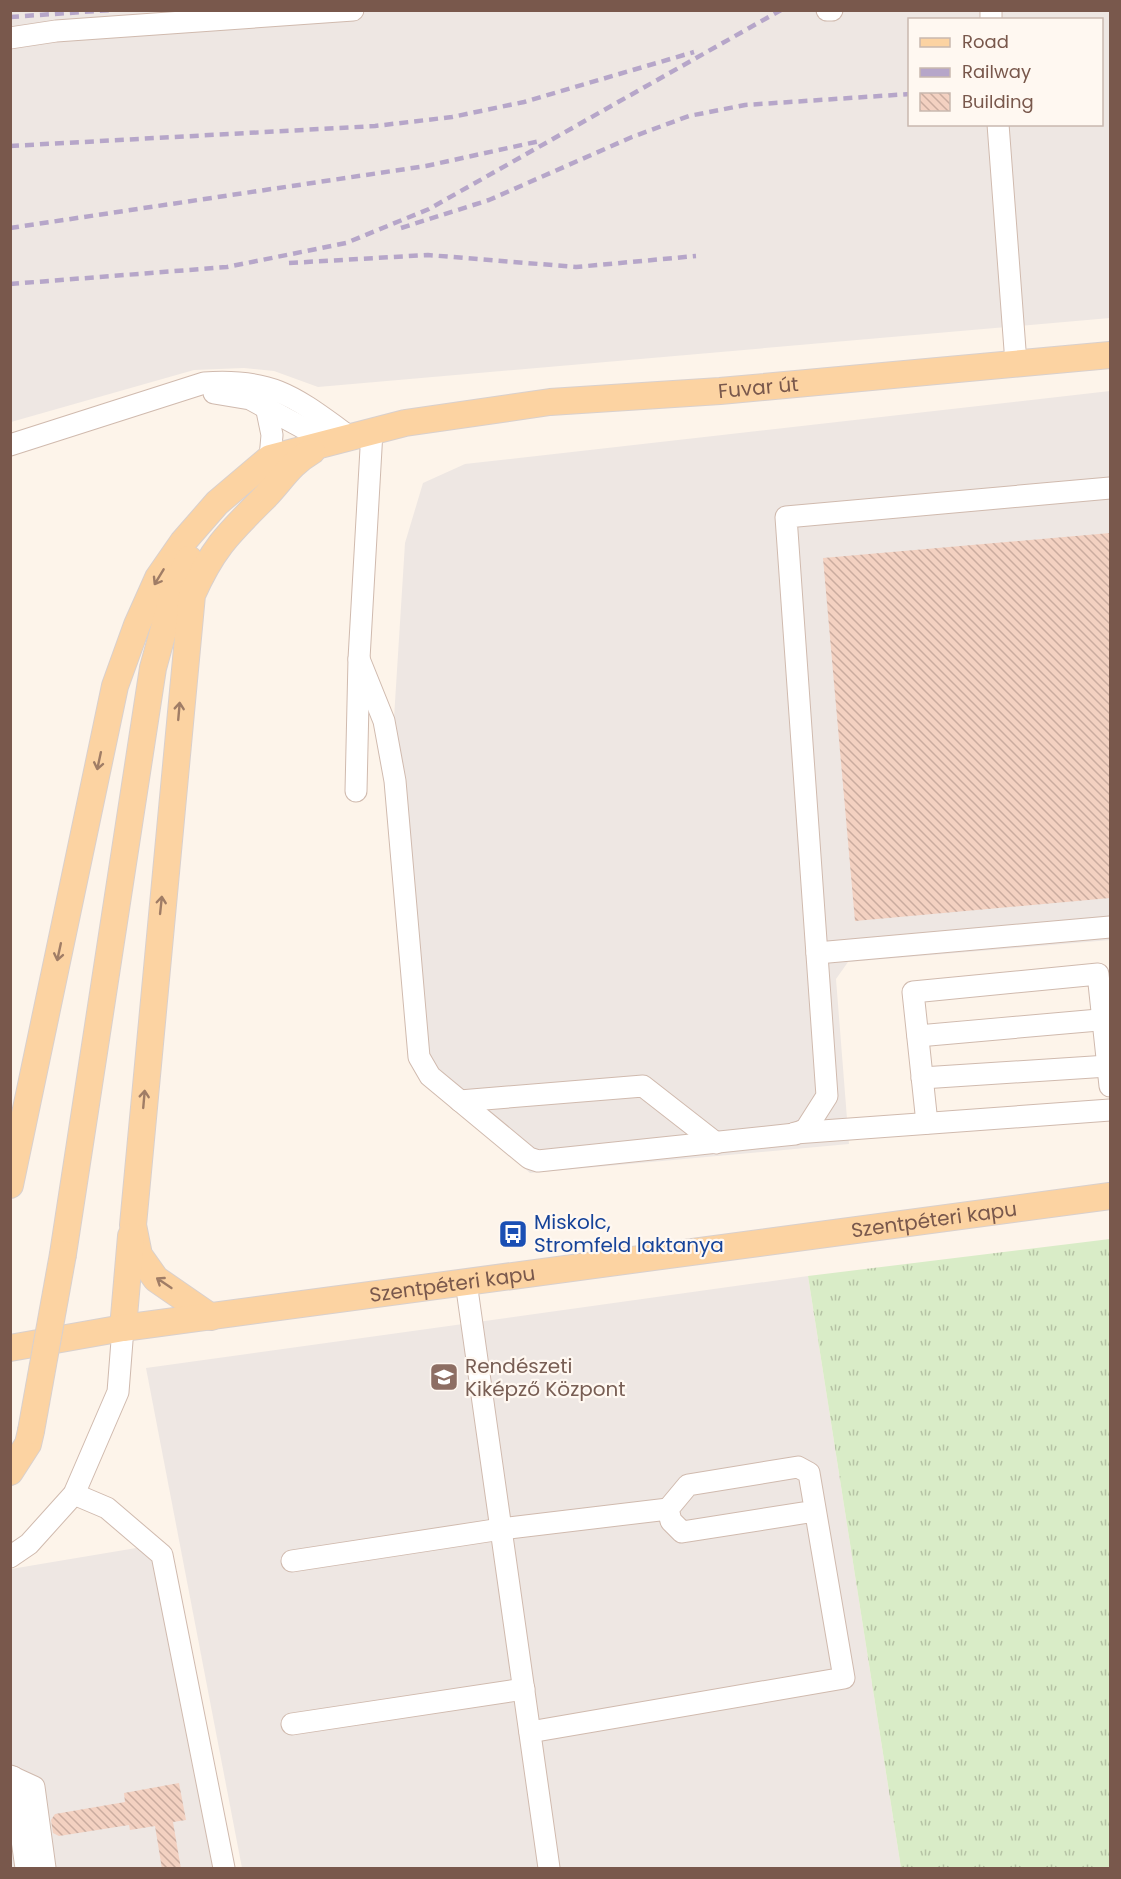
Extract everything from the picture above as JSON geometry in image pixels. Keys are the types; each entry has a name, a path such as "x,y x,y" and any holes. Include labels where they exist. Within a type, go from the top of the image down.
{"main road":[{"name":"Fuvar út","path":"350,436 405,423 550,402 720,391 1110,355"},
{"path":"10,1185 115,686 137,625 158,578 183,542 218,503 270,458 350,436"},
{"path":"123,1328 192,594 206,562 225,536 268,494 294,462 350,436"},
{"path":"10,1472 28,1444 32,1431 63,1254 153,669 175,588 196,546 218,517 270,472 299,454 350,436"},
{"name":"Szentpéteri kapu","path":"10,1348 123,1328 1110,1196"},
{"path":"133,1225 139,1255 156,1279 211,1317"}],"street":[{"path":"10,38 56,31 353,10"},
{"path":"827,10 832,10"},
{"path":"998,126 1016,363"},
{"path":"10,445 204,383 231,381 267,385 296,398 350,436"},
{"path":"175,393 224,393 250,399 350,436"},
{"path":"266,406 272,435 270,458"},
{"path":"350,436 359,659 356,791"},
{"path":"795,1134 806,1129 827,1096 786,516 1110,488"},
{"path":"359,659 384,721 395,781 419,1057 430,1076 529,1158 538,1161 795,1134 1110,1110"},
{"path":"817,953 1110,927"},
{"path":"922,1078 1109,1076 1107,1019 1098,974 913,992 918,1036 922,1078 927,1124"},
{"path":"918,1036 1107,1019"},
{"path":"460,1101 643,1086 716,1143"},
{"path":"466,1282 549,1869"},
{"path":"10,1557 29,1544 74,1494 118,1392 123,1328"},
{"path":"292,1561 501,1529 668,1509 688,1485 798,1467 809,1473 844,1678 530,1731"},
{"path":"74,1494 106,1508 162,1555 225,1869"},
{"path":"668,1509 671,1521 682,1532 815,1511"},
{"path":"292,1724 524,1689"},
{"path":"12,1777 26,1869"},
{"path":"12,1777 34,1787 45,1869"}],"shaded area":[{"path":"11,11 1110,11 1110,318 318,387 274,371 244,368 194,370 11,422"},
{"path":"1110,391 1110,940 848,962 836,979 849,1144 530,1173 415,1071 394,718 405,543 423,483 465,464"},
{"path":"808,1276 901,1868 242,1868 146,1368"},
{"path":"154,1545 215,1868 11,1868 11,1569"}],"green space":[{"path":"1110,1239 1110,1868 901,1868 808,1276"}],"building":[{"path":"1110,533 1110,898 855,921 823,558"},
{"path":"179,1783 186,1820 173,1822 181,1869 162,1869 155,1826 130,1830 129,1825 59,1836 53,1833 51,1820 55,1814 125,1802 124,1793"}],"railway":[{"path":"10,17 112,10"},
{"path":"10,284 227,267 346,243 429,209 781,10"},
{"path":"10,146 375,126 452,117 524,102 694,52"},
{"path":"401,228 489,200 632,137 689,116 745,105 908,94"},
{"path":"10,228 426,166 540,141"},
{"path":"289,263 428,255 576,267 696,256"}],"place":[{"name":"Miskolc, Stromfeld laktanya","path":"513,1234"},
{"name":"Rendészeti Kiképző Központ","path":"444,1377"}]}
